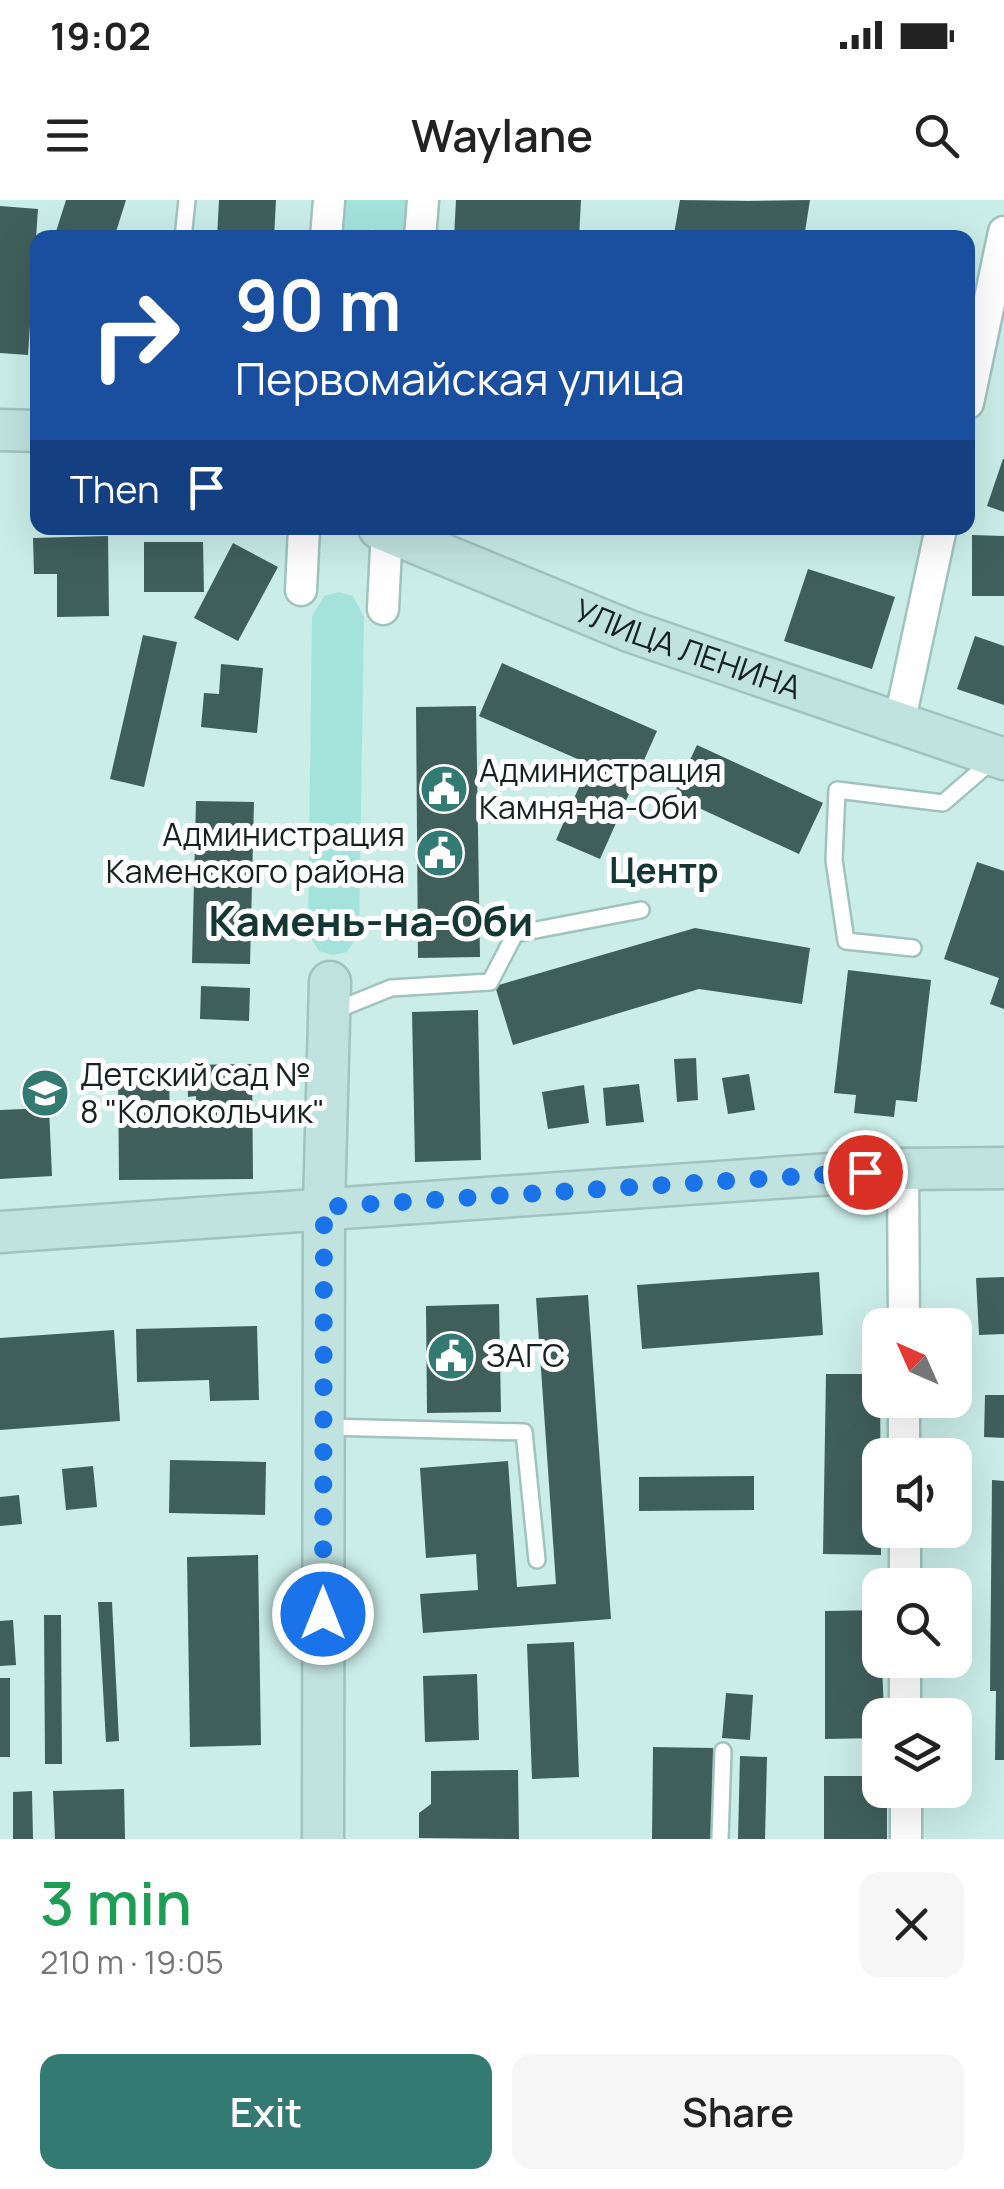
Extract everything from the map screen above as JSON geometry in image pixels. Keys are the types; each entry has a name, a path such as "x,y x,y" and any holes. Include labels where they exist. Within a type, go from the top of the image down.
{"street":[{"path":"327,230 329,200"},
{"path":"421,230 423,200"},
{"path":"975,369 1004,232"},
{"path":"0,430 30,431"},
{"path":"301,590 304,535"},
{"path":"383,609 384,535"},
{"name":"УЛИЦА ЛЕНИНА","path":"398,535 629,632 1001,758"},
{"path":"899,724 940,535"},
{"path":"323,1839 324,1207 330,998"},
{"path":"0,1232 903,1169 1004,1168"},
{"path":"903,1169 904,1308"},
{"path":"906,1808 906,1839"}],"lane":[{"path":"184,230 186,200"},
{"path":"912,948 846,941 834,860 836,790 942,803 1001,758"},
{"path":"330,998 391,988 490,982 515,934 641,910"},
{"path":"323,1427 524,1432 537,1560"},
{"path":"720,1839 723,1751"}],"shaded area":[{"path":"343,200 409,200 407,230 340,230"},
{"path":"339,592 353,596 364,617 359,934 347,952 333,955 319,951 308,933 312,616 324,596"}],"building":[{"path":"66,200 126,200 117,230 57,230"},
{"path":"219,200 276,200 274,230 217,230"},
{"path":"456,200 581,200 579,230 454,230"},
{"path":"680,200 810,200 805,230 675,230"},
{"path":"0,206 38,209 37,230 30,230 28,355 0,353"},
{"path":"1004,459 1004,512 987,506"},
{"path":"972,535 1004,536 1004,596 972,596"},
{"path":"108,536 109,616 57,617 57,574 34,574 33,538"},
{"path":"144,542 203,542 204,592 144,592"},
{"path":"233,543 278,567 238,641 194,618"},
{"path":"808,569 895,597 872,669 784,641"},
{"path":"143,635 177,642 144,787 110,779"},
{"path":"975,636 1004,646 1004,705 957,689"},
{"path":"502,663 657,731 600,859 556,840 589,764 479,716"},
{"path":"221,664 263,668 257,733 201,727 204,693 219,694"},
{"path":"476,706 480,957 418,958 416,707"},
{"path":"697,745 823,803 799,854 673,796"},
{"path":"196,801 254,802 250,964 192,963"},
{"path":"977,862 1004,871 1004,1009 990,1004 999,978 944,959"},
{"path":"695,928 810,948 802,1004 699,989 513,1045 495,986"},
{"path":"848,970 931,980 917,1102 896,1100 894,1117 854,1113 856,1095 834,1093"},
{"path":"201,986 250,988 249,1021 200,1019"},
{"path":"478,1010 481,1160 415,1162 412,1012"},
{"path":"696,1058 698,1100 677,1102 674,1059"},
{"path":"252,1064 253,1179 119,1180 118,1070 169,1070 170,1127 196,1127 196,1096 188,1097 187,1065"},
{"path":"749,1074 755,1110 728,1114 722,1078"},
{"path":"639,1084 644,1122 606,1126 603,1088"},
{"path":"584,1085 589,1123 548,1129 542,1092"},
{"path":"49,1108 52,1176 0,1179 0,1110"},
{"path":"819,1272 823,1335 642,1349 637,1285"},
{"path":"1004,1277 1004,1334 979,1335 976,1278"},
{"path":"588,1295 611,1619 423,1633 420,1594 478,1590 476,1554 426,1558 420,1468 508,1461 517,1587 556,1584 536,1298"},
{"path":"499,1304 501,1412 427,1413 426,1306"},
{"path":"257,1326 259,1400 210,1401 209,1380 137,1382 136,1329"},
{"path":"114,1330 120,1421 0,1430 0,1338"},
{"path":"826,1374 862,1374 862,1418 880,1418 880,1438 862,1438 862,1548 881,1548 881,1555 823,1554"},
{"path":"985,1395 1004,1395 1004,1438 984,1437"},
{"path":"170,1460 266,1462 265,1515 169,1513"},
{"path":"93,1466 97,1507 66,1510 62,1469"},
{"path":"754,1476 754,1510 639,1511 639,1477"},
{"path":"992,1480 1004,1481 1004,1760 995,1760 996,1691 990,1691"},
{"path":"19,1495 22,1524 0,1526 0,1497"},
{"path":"258,1555 261,1745 190,1747 187,1557"},
{"path":"98,1602 112,1602 119,1741 106,1742"},
{"path":"862,1610 862,1678 883,1678 883,1698 862,1698 862,1738 825,1739 825,1611"},
{"path":"44,1615 61,1615 62,1764 45,1764"},
{"path":"13,1620 16,1665 0,1666 0,1621"},
{"path":"574,1642 579,1777 532,1779 527,1644"},
{"path":"477,1674 479,1740 425,1742 423,1676"},
{"path":"0,1678 10,1678 10,1757 0,1757"},
{"path":"726,1693 753,1695 750,1740 722,1738"},
{"path":"653,1747 713,1748 712,1839 652,1839"},
{"path":"740,1756 767,1757 765,1839 738,1839"},
{"path":"518,1770 519,1839 419,1838 419,1813 431,1804 431,1771"},
{"path":"824,1776 862,1776 862,1808 887,1808 887,1839 824,1839"},
{"path":"124,1789 125,1839 55,1839 53,1791"},
{"path":"32,1791 33,1839 13,1839 13,1792"}],"place":[{"name":"Администрация Камня-на-Оби","path":"444,789"},
{"name":"Администрация Каменского района","path":"440,853"},
{"name":"Детский сад № 8 \"Колокольчик\"","path":"45,1093"},
{"name":"ЗАГС","path":"451,1356"}],"district":[{"name":"Центр","path":"664,871"},
{"name":"Камень-на-Оби","path":"371,921"}],"route":[{"path":"323,1614 324,1207 865,1172"}]}
